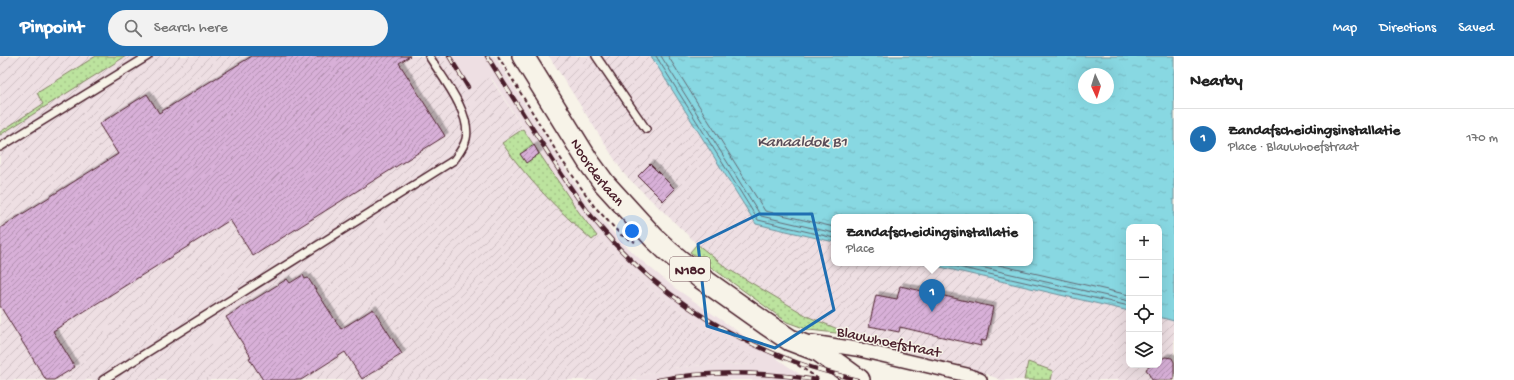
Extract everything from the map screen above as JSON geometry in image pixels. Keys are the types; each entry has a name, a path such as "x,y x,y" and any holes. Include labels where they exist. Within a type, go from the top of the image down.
{"main road":[{"name":"Noorderlaan","path":"523,56 588,161 604,183 638,222 669,252 701,278 790,340"},
{"name":"N180","path":"790,340 801,356 835,380"},
{"name":"N180","path":"790,340 819,351 859,380"}],"street":[{"name":"Blauwhoefstraat","path":"790,340 856,349 967,375 980,380"}],"lane":[{"path":"0,147 148,56"},
{"path":"103,380 454,160 462,149 467,138 467,124 462,109 429,56"},
{"path":"596,56 646,129"}],"highlighted area":[{"path":"759,214 812,214 834,310 775,348 707,326 698,244"}],"shaded area":[{"path":"0,56 442,56 464,92 490,77 541,157 578,211 597,236 628,268 649,288 703,328 760,359 760,363 756,365 716,364 672,368 621,380 0,380"},
{"path":"442,56 495,56 573,181 590,205 617,237 642,261 675,288 808,380 621,380 672,368 716,364 756,365 759,359 703,328 649,288 628,268 597,236 578,211 541,157 491,77 464,93"},
{"path":"549,56 651,56 756,224 831,241 831,266 936,266 1126,310 1126,368 1162,368 1162,318 1174,321 1174,380 1001,380 965,366 874,344 809,317 727,269 697,244 624,174"}],"green space":[{"path":"96,56 126,56 0,135 0,132 43,104 37,93"},
{"path":"523,129 578,211 597,236 592,240 544,194 502,143"},
{"path":"697,244 728,269 809,317 845,332 836,333 809,330 787,322 690,252"},
{"path":"1028,362 1053,371 1051,380 1024,380"}],"water":[{"name":"Kanaaldok B1","path":"651,56 1174,56 1174,321 1162,318 1162,224 1126,224 1126,310 936,266 1033,266 1033,214 831,214 831,241 756,224"}],"building":[{"path":"252,56 410,56 399,63 445,136 253,256 230,220 53,331 75,367 54,380 46,380 0,306 0,228 118,154 99,124 147,94 159,113"},
{"path":"534,145 539,154 526,163 520,154"},
{"path":"650,164 675,189 663,201 638,176"},
{"path":"303,275 305,279 308,278 341,329 373,309 402,354 362,379 345,352 301,380 263,380 249,358 251,357 226,317 287,279 290,283"},
{"path":"900,286 993,307 986,341 980,340 981,346 900,327 899,332 869,326 876,295 897,299"},
{"path":"1165,357 1172,358 1174,362 1174,380 1152,380 1146,369 1162,368 1162,359"}],"railway":[{"path":"449,56 468,87"},
{"path":"487,56 577,197 601,228 642,270 688,307 739,337 793,361 857,380"},
{"path":"658,380 717,373 777,375 816,380"}],"place":[{"name":"Zandafscheidingsinstallatie","path":"932,312"}]}
